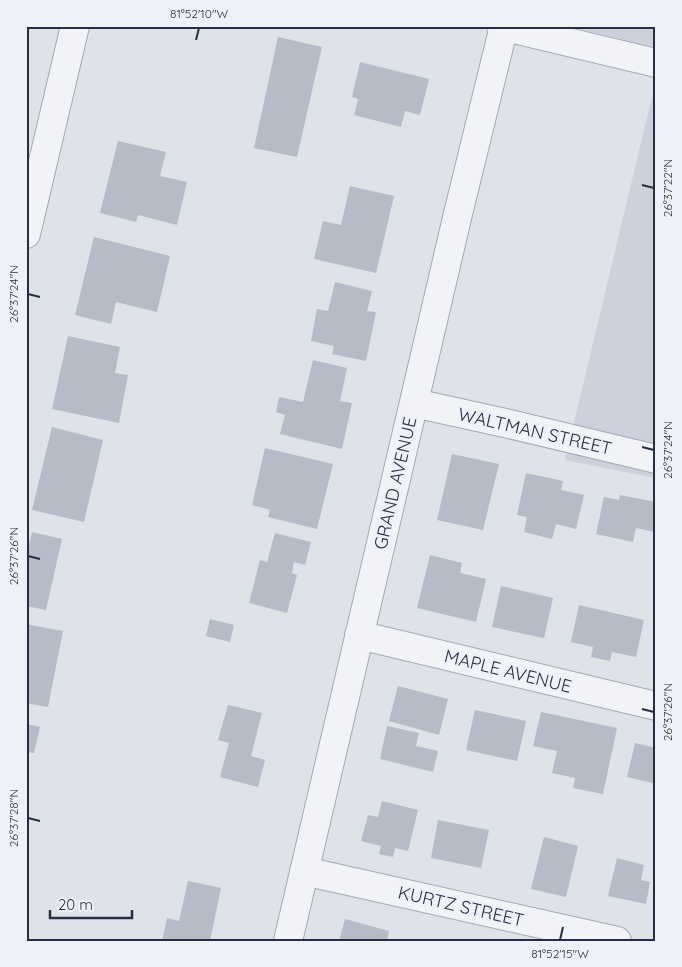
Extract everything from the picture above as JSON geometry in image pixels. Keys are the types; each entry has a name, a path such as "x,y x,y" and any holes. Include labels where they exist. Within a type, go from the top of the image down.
{"street":[{"path":"26,234 75,26"},
{"path":"503,26 656,63"},
{"name":"GRAND AVENUE","path":"288,941 503,26"},
{"name":"WALTMAN STREET","path":"414,403 656,459"},
{"name":"MAPLE AVENUE","path":"360,635 656,706"},
{"name":"KURTZ STREET","path":"304,871 617,941"}],"shaded area":[{"path":"569,26 656,26 656,47 641,44"},
{"path":"656,80 656,478 565,460"}],"building":[{"path":"278,37 322,47 297,157 254,148"},
{"path":"360,62 429,79 420,115 405,111 401,127 354,115 358,99 352,97"},
{"path":"118,141 166,152 160,176 187,182 177,225 138,215 136,222 100,213"},
{"path":"350,186 394,196 376,273 314,259 323,221 341,225"},
{"path":"94,237 170,256 157,312 116,302 111,324 75,315"},
{"path":"335,282 372,291 367,311 376,312 366,361 332,354 334,346 311,341 317,309 328,311"},
{"path":"68,336 120,347 115,373 128,375 119,423 52,409"},
{"path":"313,360 347,368 340,401 352,403 342,449 280,434 285,415 276,412 279,397 303,402"},
{"path":"52,427 103,440 84,522 32,510"},
{"path":"265,448 333,464 317,529 268,517 270,510 252,505"},
{"path":"452,454 499,464 483,530 437,520"},
{"path":"526,473 563,481 561,490 584,495 576,529 556,524 552,539 524,532 527,517 517,515"},
{"path":"620,495 656,502 655,532 636,528 633,542 596,534 604,497 619,500"},
{"path":"32,532 62,539 46,610 26,606 26,548 28,549"},
{"path":"275,533 311,542 305,565 294,562 292,573 297,575 287,613 249,603 260,560 267,562"},
{"path":"430,555 462,563 460,573 486,579 476,622 417,608"},
{"path":"501,586 553,598 544,638 492,627"},
{"path":"579,605 644,620 636,657 612,652 610,661 591,657 593,647 571,642"},
{"path":"210,619 234,625 230,642 206,636"},
{"path":"26,624 63,631 48,707 26,703"},
{"path":"398,686 448,699 439,735 389,721"},
{"path":"228,705 262,713 251,756 265,760 258,787 220,777 229,743 218,740"},
{"path":"475,710 526,721 517,761 466,750"},
{"path":"541,712 617,728 603,794 573,788 575,778 552,773 557,751 533,746"},
{"path":"26,724 40,727 34,753 26,752"},
{"path":"387,726 419,733 416,746 438,751 433,772 380,759"},
{"path":"635,743 656,748 656,784 627,777"},
{"path":"382,801 418,810 408,851 395,848 393,857 379,854 381,846 361,841 368,815 378,817"},
{"path":"438,820 489,830 481,868 431,858"},
{"path":"544,837 578,846 566,897 531,889"},
{"path":"617,858 644,865 641,880 650,882 646,904 608,896"},
{"path":"188,881 221,888 210,941 162,941 167,918 179,921"},
{"path":"345,919 389,931 387,941 339,941"}]}
